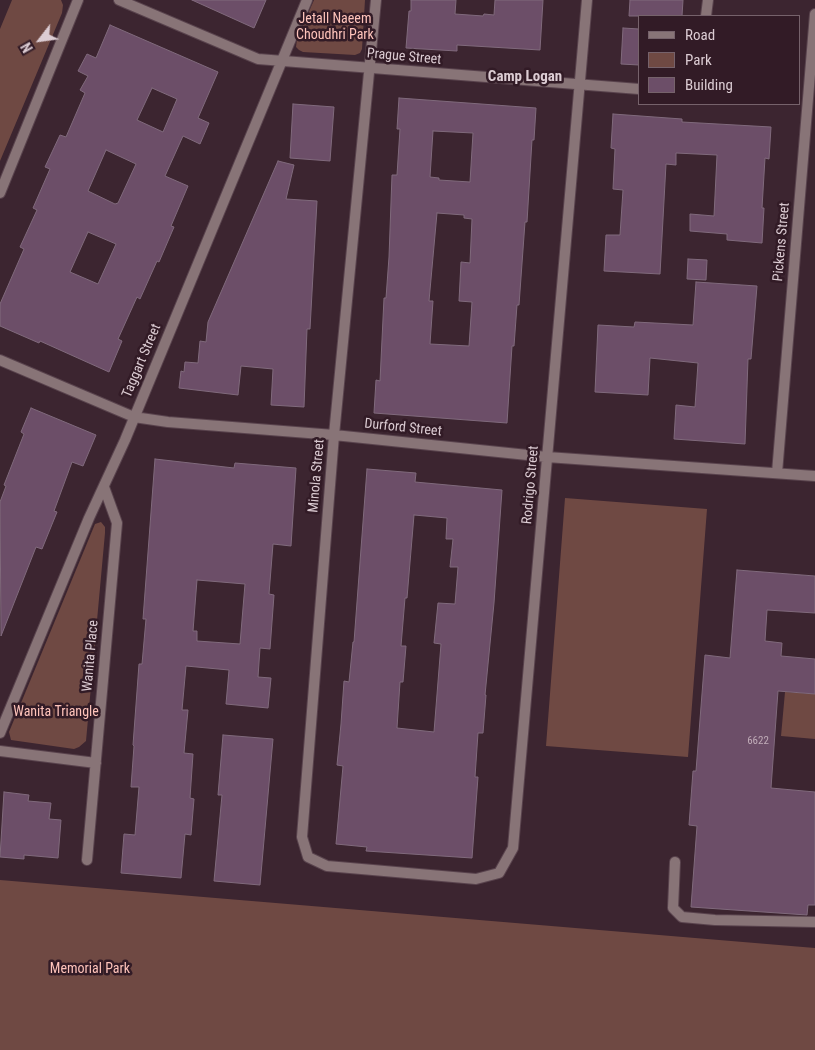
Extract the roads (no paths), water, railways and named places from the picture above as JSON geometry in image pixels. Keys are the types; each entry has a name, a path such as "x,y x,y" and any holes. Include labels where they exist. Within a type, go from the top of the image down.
{"street":[{"path":"0,193 78,0"},
{"name":"Prague Street","path":"119,0 258,60 282,60 370,69 638,88"},
{"name":"Taggart Street","path":"0,733 125,440 308,0"},
{"name":"Minola Street","path":"376,0 334,435 302,837 308,857 327,866 404,873"},
{"name":"Rodrigo Street","path":"404,873 476,879 499,873 513,848 587,0"},
{"path":"706,15 708,0"},
{"name":"Pickens Street","path":"777,473 815,14"},
{"name":"Durford Street","path":"0,360 134,417 168,422 334,435 547,457 815,476"},
{"name":"Wanita Place","path":"87,860 117,523 104,487"},
{"path":"0,750 96,763"},
{"path":"675,862 673,908 682,917 725,921 815,922"}],"district":[{"name":"Camp Logan","path":"525,77"}],"park label":[{"name":"Jetall Naeem Choudhri Park","path":"335,28"},
{"name":"Wanita Triangle","path":"56,712"},
{"name":"Memorial Park","path":"90,969"}]}
